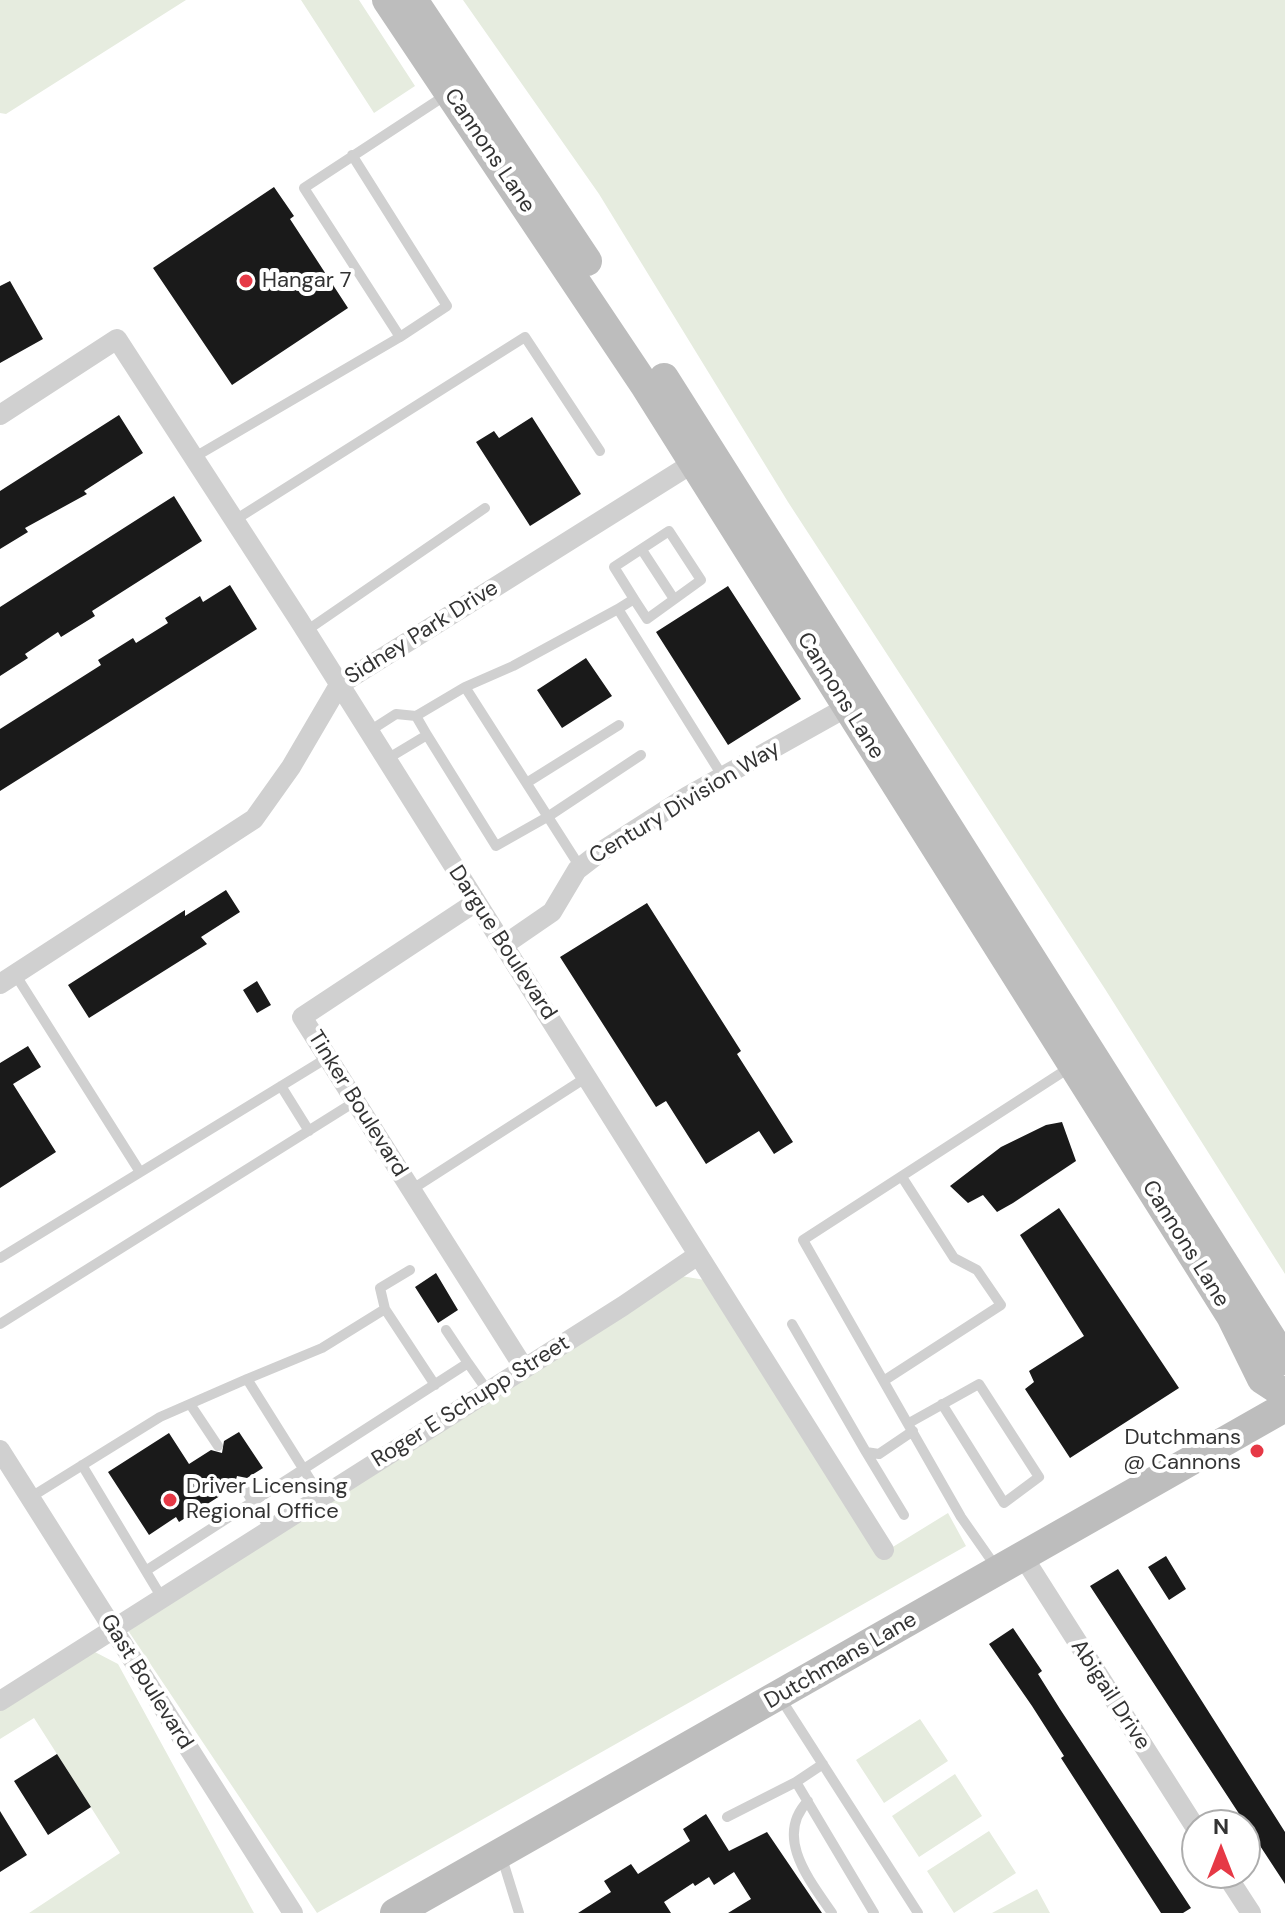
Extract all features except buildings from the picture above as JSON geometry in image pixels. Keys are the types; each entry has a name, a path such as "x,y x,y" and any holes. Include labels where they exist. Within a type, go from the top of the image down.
{"main road":[{"name":"Cannons Lane","path":"387,0 458,87 703,458 857,702 1285,1360"},
{"name":"Cannons Lane","path":"413,0 458,87"},
{"name":"Cannons Lane","path":"857,702 1073,1065 1231,1316 1262,1379 1285,1394"},
{"name":"Dutchmans Lane","path":"395,1913 1012,1565 1285,1407"}],"street":[{"name":"Dargue Boulevard","path":"0,415 117,339 306,631 884,1550"},
{"name":"Sidney Park Drive","path":"8,979 254,819 291,767 339,685 703,458"},
{"name":"Century Division Way","path":"504,945 552,912 580,867 723,777 857,702"},
{"name":"Tinker Boulevard","path":"476,902 302,1017 524,1368"},
{"name":"Roger E Schupp Street","path":"0,1701 698,1255"},
{"name":"Gast Boulevard","path":"0,1450 293,1913"},
{"name":"Abigail Drive","path":"1012,1565 1182,1809"},
{"path":"1235,1889 1251,1913"}],"lane":[{"path":"400,337 304,188 458,87"},
{"path":"193,458 400,337 447,306 352,155"},
{"path":"235,520 525,337 600,451"},
{"path":"306,631 485,508"},
{"path":"669,531 701,580 647,619 634,599 614,567 669,531"},
{"path":"642,550 674,599"},
{"path":"368,732 396,714 416,716 634,599"},
{"path":"618,609 723,777"},
{"path":"465,687 580,867"},
{"path":"416,716 496,846 549,816 641,755"},
{"path":"528,782 619,725"},
{"path":"385,761 427,735"},
{"path":"8,979 140,1172"},
{"path":"0,1258 327,1058"},
{"path":"1012,1565 961,1517 803,1240 1073,1065"},
{"path":"411,1190 587,1077"},
{"path":"281,1086 309,1131"},
{"path":"0,1324 356,1101"},
{"path":"885,1380 1001,1305 977,1270 954,1258 902,1177"},
{"path":"410,1270 380,1288 385,1309 435,1385"},
{"path":"31,1497 160,1417 322,1348 385,1309"},
{"path":"792,1324 904,1515"},
{"path":"446,1330 487,1390"},
{"path":"147,1570 468,1363"},
{"path":"247,1379 321,1497"},
{"path":"866,1452 879,1454 942,1404 979,1384 1039,1477 1004,1503 942,1404"},
{"path":"190,1404 218,1446"},
{"path":"82,1465 162,1598"},
{"path":"241,1483 270,1529"},
{"path":"779,1695 918,1913"},
{"path":"727,1817 796,1782 823,1764"},
{"path":"796,1782 874,1913"},
{"path":"808,1801 795,1823 798,1859 832,1913"},
{"path":"500,1854 519,1913"}],"shaded area":[{"path":"0,0 186,0 6,114 0,113"},
{"path":"301,0 359,0 415,86 374,113"},
{"path":"463,0 1285,0 1285,1274 1105,989 788,502 599,194"},
{"path":"681,1276 711,1281 883,1553 948,1513 966,1546 317,1913 123,1623"},
{"path":"93,1651 118,1664 254,1913 29,1913 120,1853 34,1718 0,1739 0,1709"},
{"path":"920,1719 948,1761 884,1803 856,1760"},
{"path":"955,1774 982,1816 919,1857 892,1816"},
{"path":"989,1831 1016,1873 954,1913 927,1871"},
{"path":"1037,1889 1050,1913 992,1913"}],"place":[{"name":"Hangar 7","path":"246,281"},
{"name":"Dutchmans @ Cannons","path":"1257,1451"},
{"name":"Driver Licensing Regional Office","path":"170,1500"}]}
